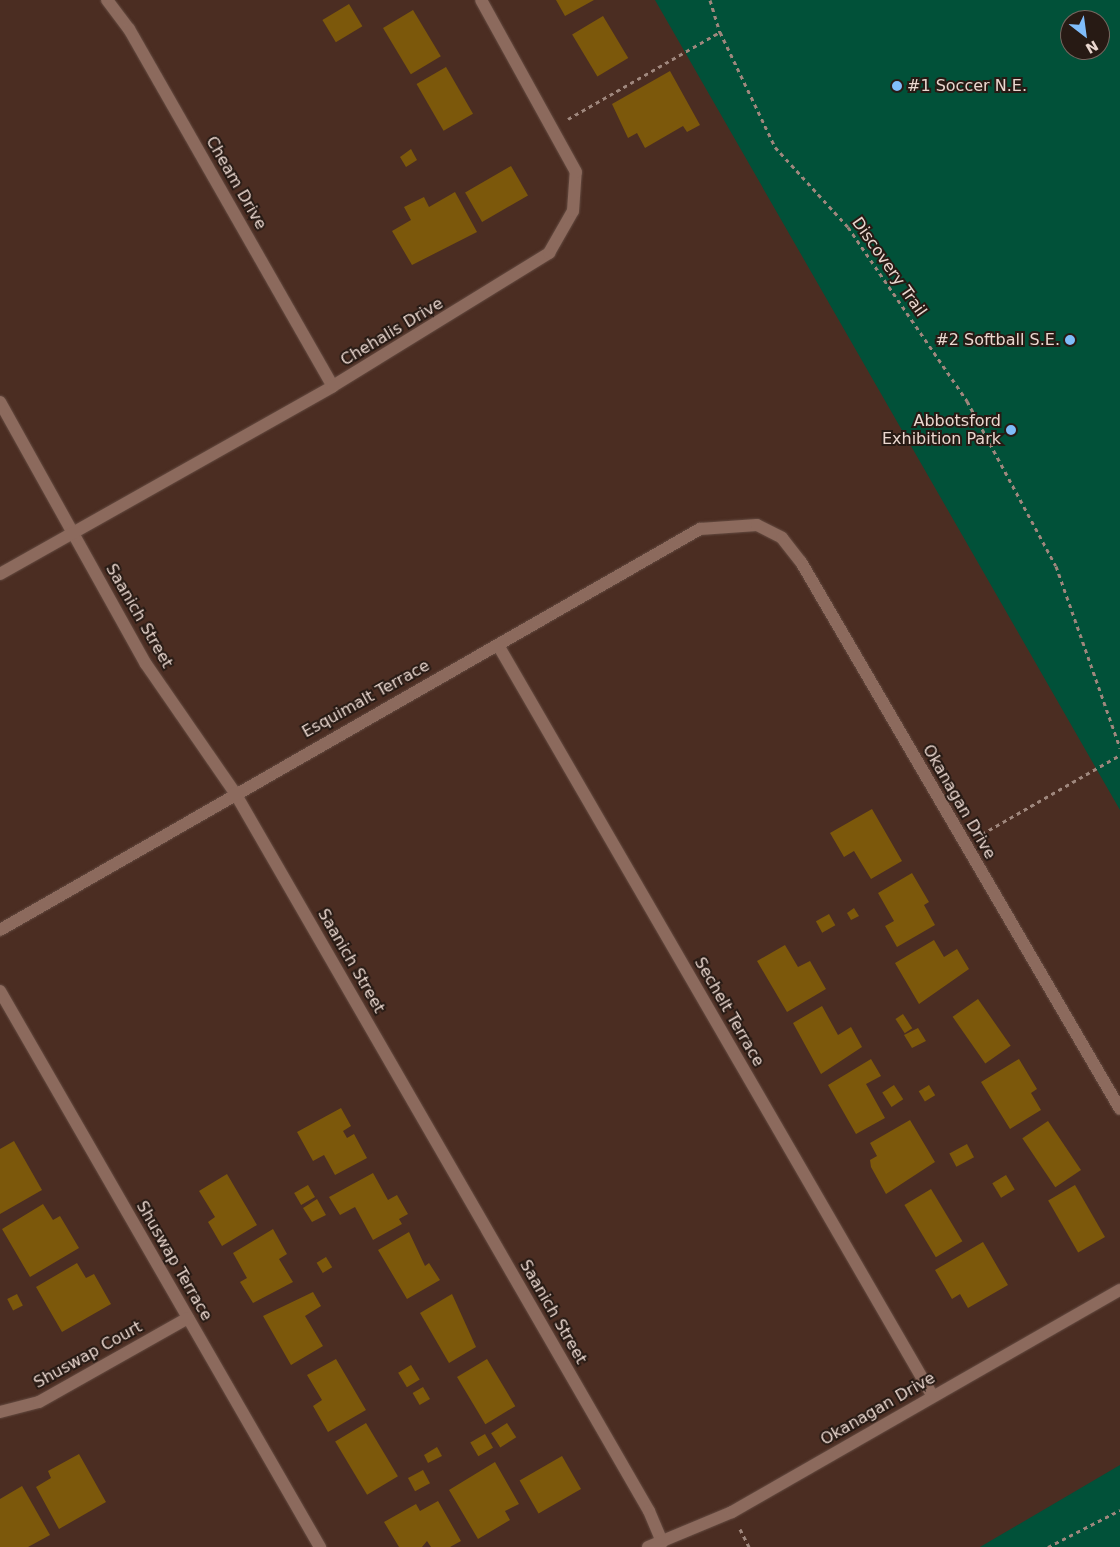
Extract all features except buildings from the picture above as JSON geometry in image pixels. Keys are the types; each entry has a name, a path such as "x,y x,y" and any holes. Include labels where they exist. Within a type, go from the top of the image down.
{"street":[{"name":"Cheam Drive","path":"107,0 130,29 333,386"},
{"name":"Chehalis Drive","path":"0,574 333,386 549,254 573,211 577,192 576,172 554,127 481,0"},
{"name":"Saanich Street","path":"0,402 146,664 235,793 649,1511 662,1542"},
{"name":"Esquimalt Terrace","path":"0,930 235,793 700,529 757,525"},
{"name":"Okanagan Drive","path":"757,525 782,538 801,562 1120,1109"},
{"name":"Sechelt Terrace","path":"498,645 932,1395"},
{"name":"Shuswap Terrace","path":"0,991 320,1547"},
{"name":"Okanagan Drive","path":"648,1547 732,1512 932,1395 1120,1290"},
{"name":"Shuswap Court","path":"0,1412 39,1402 188,1318"}],"path":[{"name":"Discovery Trail","path":"710,0 720,32 775,147 848,227 967,401 1056,566 1120,748"},
{"path":"554,127 720,32"},
{"path":"965,844 1120,755"},
{"path":"1048,1547 1120,1510"}],"green space":[{"name":"Abbotsford Exhibition Park","path":"655,0 1120,0 1120,810"},
{"path":"1120,1465 1120,1547 980,1547"}],"place":[{"name":"#1 Soccer N.E.","path":"897,86"},
{"name":"#2 Softball S.E.","path":"1070,340"},
{"name":"Abbotsford Exhibition Park","path":"1011,430"}]}
